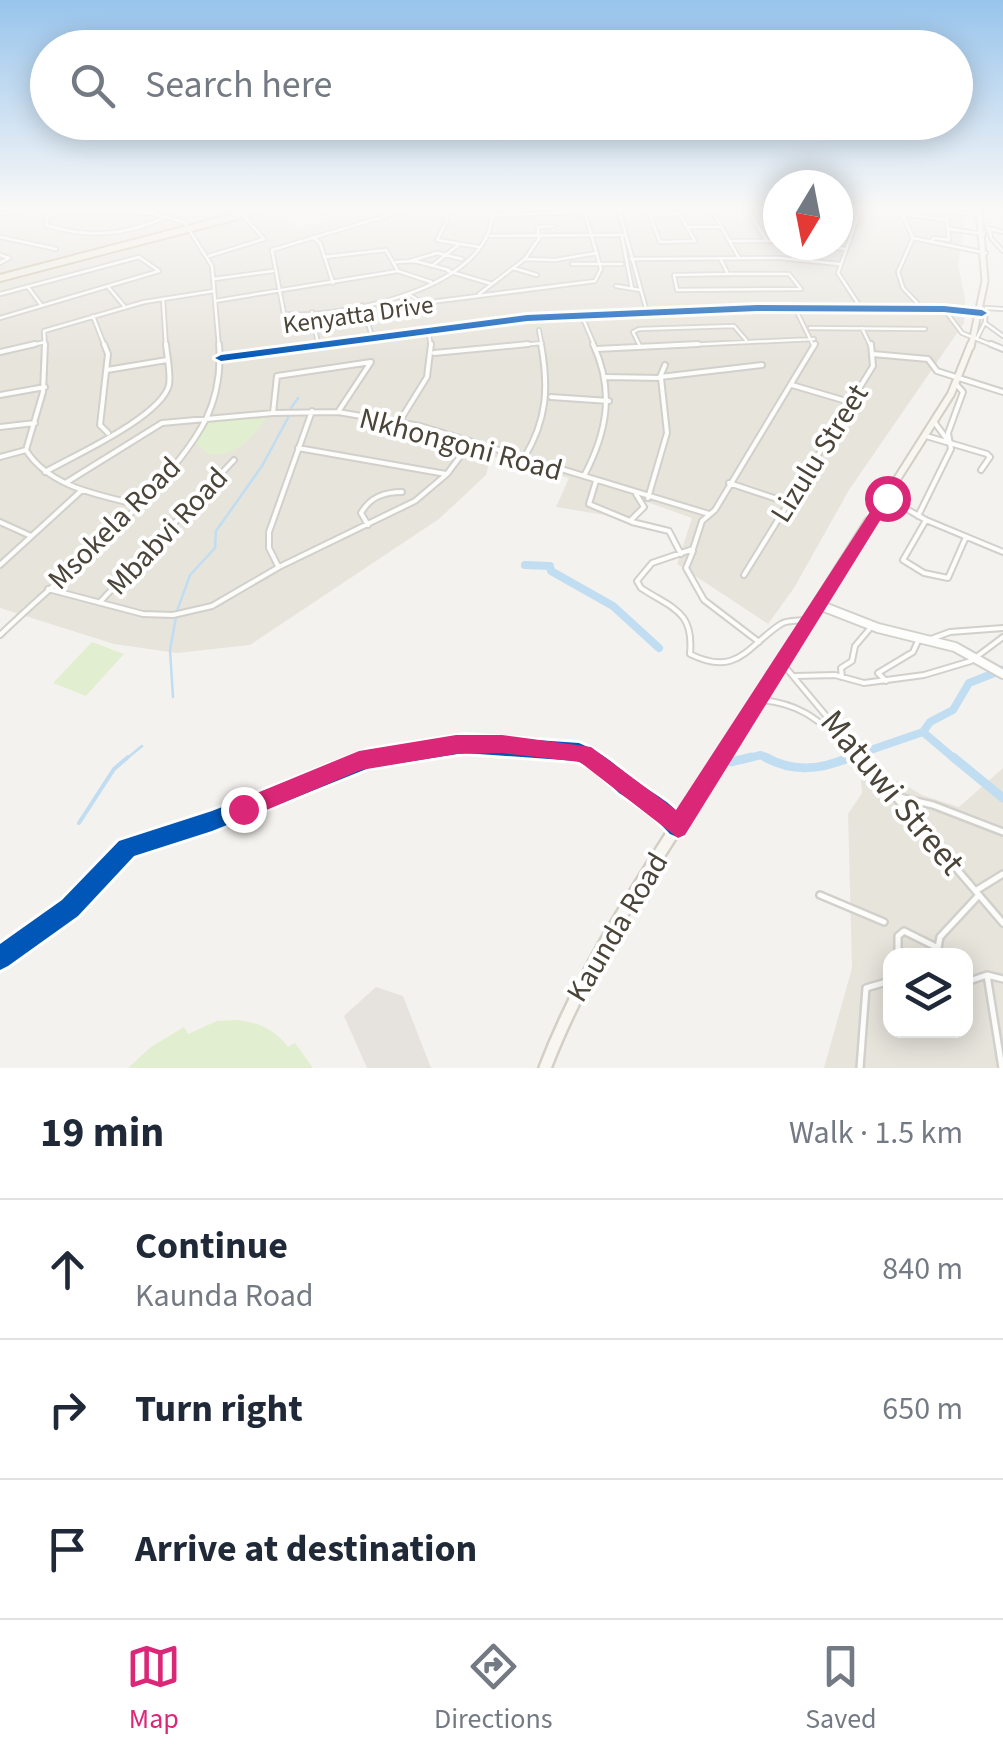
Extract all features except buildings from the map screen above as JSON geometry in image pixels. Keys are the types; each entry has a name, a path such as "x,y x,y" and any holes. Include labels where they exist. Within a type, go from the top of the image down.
{"highway":[{"path":"0,278 71,260"}],"main road":[{"name":"Kaunda Road","path":"545,1068 583,978 935,423 983,317 986,260"}],"street":[{"path":"0,294 133,260"},
{"path":"0,318 159,271 149,260"},
{"name":"Msokela Road","path":"0,635 139,505 174,467 206,418 220,358 210,260"},
{"path":"273,260 284,314 362,305 408,294 464,260"},
{"path":"325,260 333,283"},
{"path":"398,271 394,262 410,260 492,284"},
{"path":"432,266 441,260"},
{"path":"473,297 524,260"},
{"path":"417,302 590,283 600,274 599,260"},
{"path":"627,260 632,289"},
{"path":"631,260 647,312"},
{"path":"721,260 728,274"},
{"path":"770,260 840,264"},
{"path":"842,260 838,274 860,307"},
{"path":"903,260 898,271 903,288 922,308"},
{"path":"572,264 622,264"},
{"path":"513,268 537,275"},
{"path":"214,279 274,271"},
{"path":"215,301 398,271 431,282"},
{"path":"728,274 790,274 801,289 684,292 678,290 672,277 728,274"},
{"path":"616,286 640,290"},
{"path":"28,287 42,306"},
{"path":"108,288 125,307"},
{"path":"139,505 82,490 33,464 26,450 45,387 46,330 163,298 214,291"},
{"path":"408,294 424,312 419,314"},
{"path":"46,472 164,398 169,384 163,298"},
{"path":"362,305 372,336"},
{"name":"Kenyatta Drive","path":"220,358 428,328 647,312 860,307 944,309 983,317"},
{"path":"759,642 700,595 686,568 702,520 715,510 813,352 814,338 795,308"},
{"path":"1003,309 986,308 983,317 1003,336"},
{"path":"944,309 956,328 1003,349"},
{"path":"312,312 318,344"},
{"path":"92,316 106,345 100,425 109,433"},
{"path":"582,316 606,377 609,401 601,442 583,477"},
{"path":"640,346 633,333 639,328 734,326 746,340"},
{"path":"400,421 423,388 434,353 428,328"},
{"path":"808,328 925,329"},
{"name":"Lizulu Street","path":"744,575 873,366 873,354 862,328"},
{"path":"523,459 543,422 550,397 539,330"},
{"path":"596,349 814,338"},
{"path":"0,352 45,342"},
{"path":"434,353 542,343"},
{"path":"873,354 929,359 930,367 957,381 1003,392"},
{"path":"106,370 166,360"},
{"path":"272,413 277,376 371,362 338,412"},
{"path":"648,498 667,433 660,377 666,365"},
{"path":"606,377 660,377 762,365"},
{"path":"949,442 962,392 957,381"},
{"path":"792,385 853,403"},
{"path":"0,395 45,387"},
{"path":"550,397 609,401"},
{"path":"280,567 272,558 268,538 312,411"},
{"name":"Nkhongoni Road","path":"67,482 162,423 272,413 338,412 400,421 709,514"},
{"path":"0,427 37,423"},
{"path":"918,516 951,449 935,423"},
{"path":"926,436 989,455 982,470"},
{"path":"48,589 143,614 181,614 228,599 280,567 414,501 447,474 470,442"},
{"path":"298,448 447,474"},
{"path":"0,458 26,450"},
{"name":"Mbabvi Road","path":"100,602 234,460"},
{"path":"596,481 589,504 630,521 669,530 681,554"},
{"path":"729,483 788,503"},
{"path":"0,564 82,490"},
{"path":"368,525 360,513 364,506 391,491 402,492"},
{"path":"630,521 644,507 635,494"},
{"path":"887,498 926,520 1003,552"},
{"path":"926,520 903,560 924,573 948,578 966,537"},
{"path":"0,522 30,536"},
{"path":"693,549 652,563 637,580 642,588 688,620 692,631 690,654 706,662 732,661 784,621 808,622"},
{"path":"818,605 872,626 930,639 976,657 1003,674"},
{"path":"842,677 841,668 852,661 854,646 872,626"},
{"path":"930,639 950,632 1003,628"},
{"path":"886,681 878,673 913,652 919,637"},
{"path":"795,676 842,677 854,682 924,676 976,657 1003,637"},
{"name":"Matuwi Street","path":"782,663 874,778 895,796 1003,923"},
{"path":"758,700 781,700 799,708 852,748"},
{"path":"0,958 70,908 128,848 212,821 368,759 464,744 579,752 604,765 626,786 658,806 678,828"},
{"path":"895,796 933,805 1003,832"},
{"path":"898,948 898,936 904,931 938,948 940,937 978,893 1003,874"},
{"path":"820,895 884,922"},
{"path":"973,980 987,975 1003,980"},
{"path":"987,975 1002,1068"},
{"path":"860,1068 866,988 883,983"}],"shaded area":[{"path":"0,260 55,260 0,274"},
{"path":"79,260 959,260 964,323 849,490 794,588 768,624 677,564 692,518 647,502 635,520 556,507 569,478 491,456 486,475 439,519 250,645 177,653 114,644 0,608 0,280"},
{"path":"1003,768 1003,1068 824,1068 852,968 848,814 862,793 860,771 900,782 922,795 959,807"},
{"path":"376,987 403,996 431,1068 367,1068 344,1016"}],"green space":[{"path":"269,414 251,438 228,453 208,454 195,443 207,419"},
{"path":"92,642 124,654 86,696 53,683"},
{"path":"237,1020 266,1028 288,1047 295,1043 313,1068 128,1068 151,1047 184,1027 188,1034 217,1021"}],"waterway":[{"path":"291,408 298,398"},
{"path":"177,611 190,575 215,548 216,531 262,466 289,416"},
{"path":"525,565 550,566 551,571 613,606 659,648"},
{"path":"173,697 170,650 176,617"},
{"path":"923,732 930,722 953,710 969,683 1002,670"},
{"path":"859,754 923,732"},
{"path":"923,732 956,760"},
{"path":"125,760 142,746"},
{"path":"741,760 761,755 770,760"},
{"path":"844,760 855,755"},
{"path":"79,823 114,769 128,757"},
{"path":"731,762 751,757"},
{"path":"765,757 786,766 807,768 850,757"},
{"path":"953,757 1003,798"}],"cycle path":[{"path":"221,358 527,318 757,308 944,309 982,313"},
{"path":"0,958 70,908 127,848 212,821 368,759 464,744 579,752 604,765 626,786 657,806 677,827"}],"route":[{"path":"243,809 292,792 359,761 456,745 502,744 584,754 658,806 678,828 887,498"}]}
